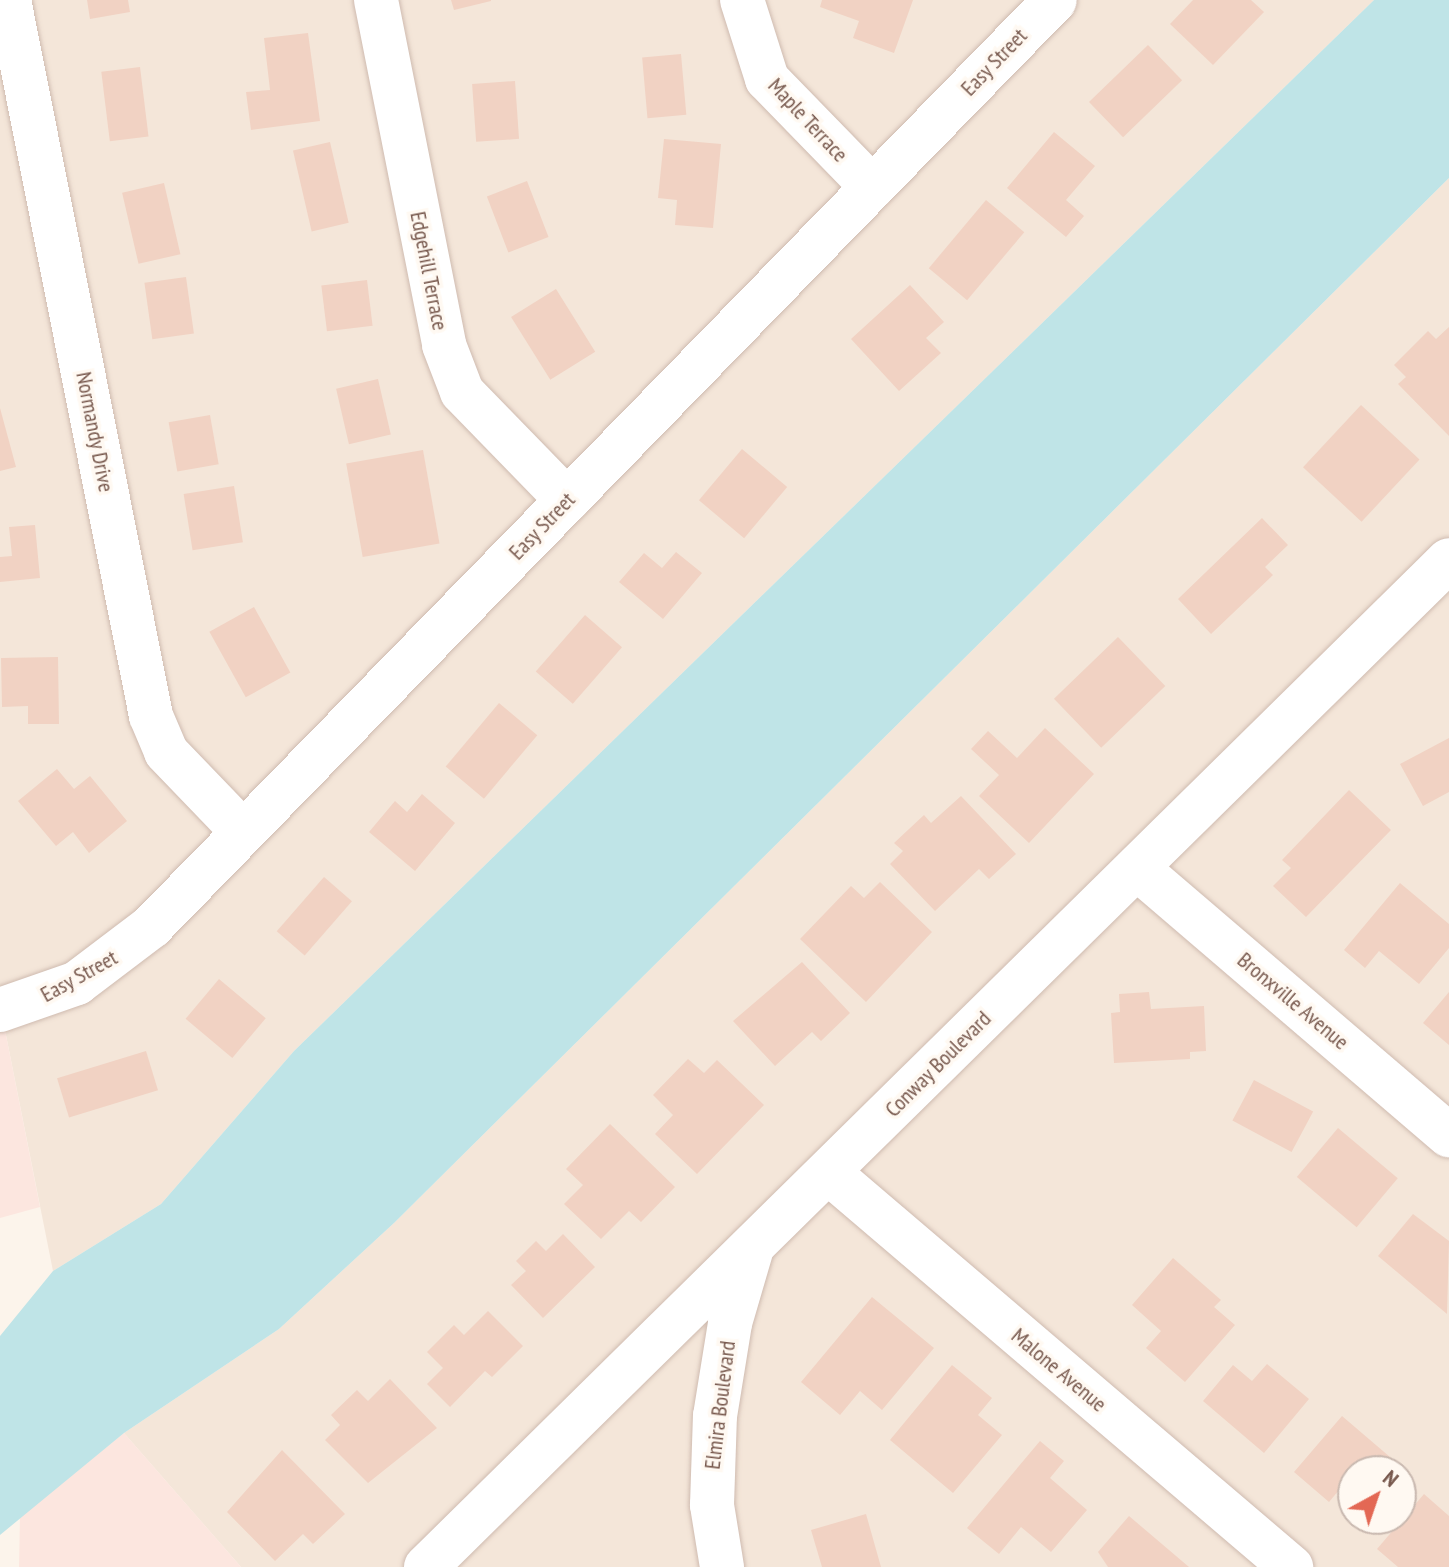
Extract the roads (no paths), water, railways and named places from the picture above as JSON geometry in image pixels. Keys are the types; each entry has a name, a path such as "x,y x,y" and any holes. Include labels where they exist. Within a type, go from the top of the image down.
{"street":[{"name":"Normandy Drive","path":"9,0 151,716 166,752 243,832"},
{"name":"Edgehill Terrace","path":"376,0 444,345 462,392 567,500"},
{"name":"Maple Terrace","path":"742,0 767,79 872,187"},
{"name":"Easy Street","path":"0,1010 77,983 117,957 243,832 1055,0"},
{"name":"Conway Boulevard","path":"426,1567 1448,564"},
{"name":"Bronxville Avenue","path":"1137,868 1449,1135"},
{"name":"Malone Avenue","path":"828,1172 1291,1567"},
{"name":"Elmira Boulevard","path":"722,1567 712,1505 715,1416 730,1323 753,1245"}],"water":[{"path":"1374,0 1449,0 1449,178 394,1223 279,1329 124,1433 0,1535 0,1336 53,1271 161,1204 294,1051"}]}
